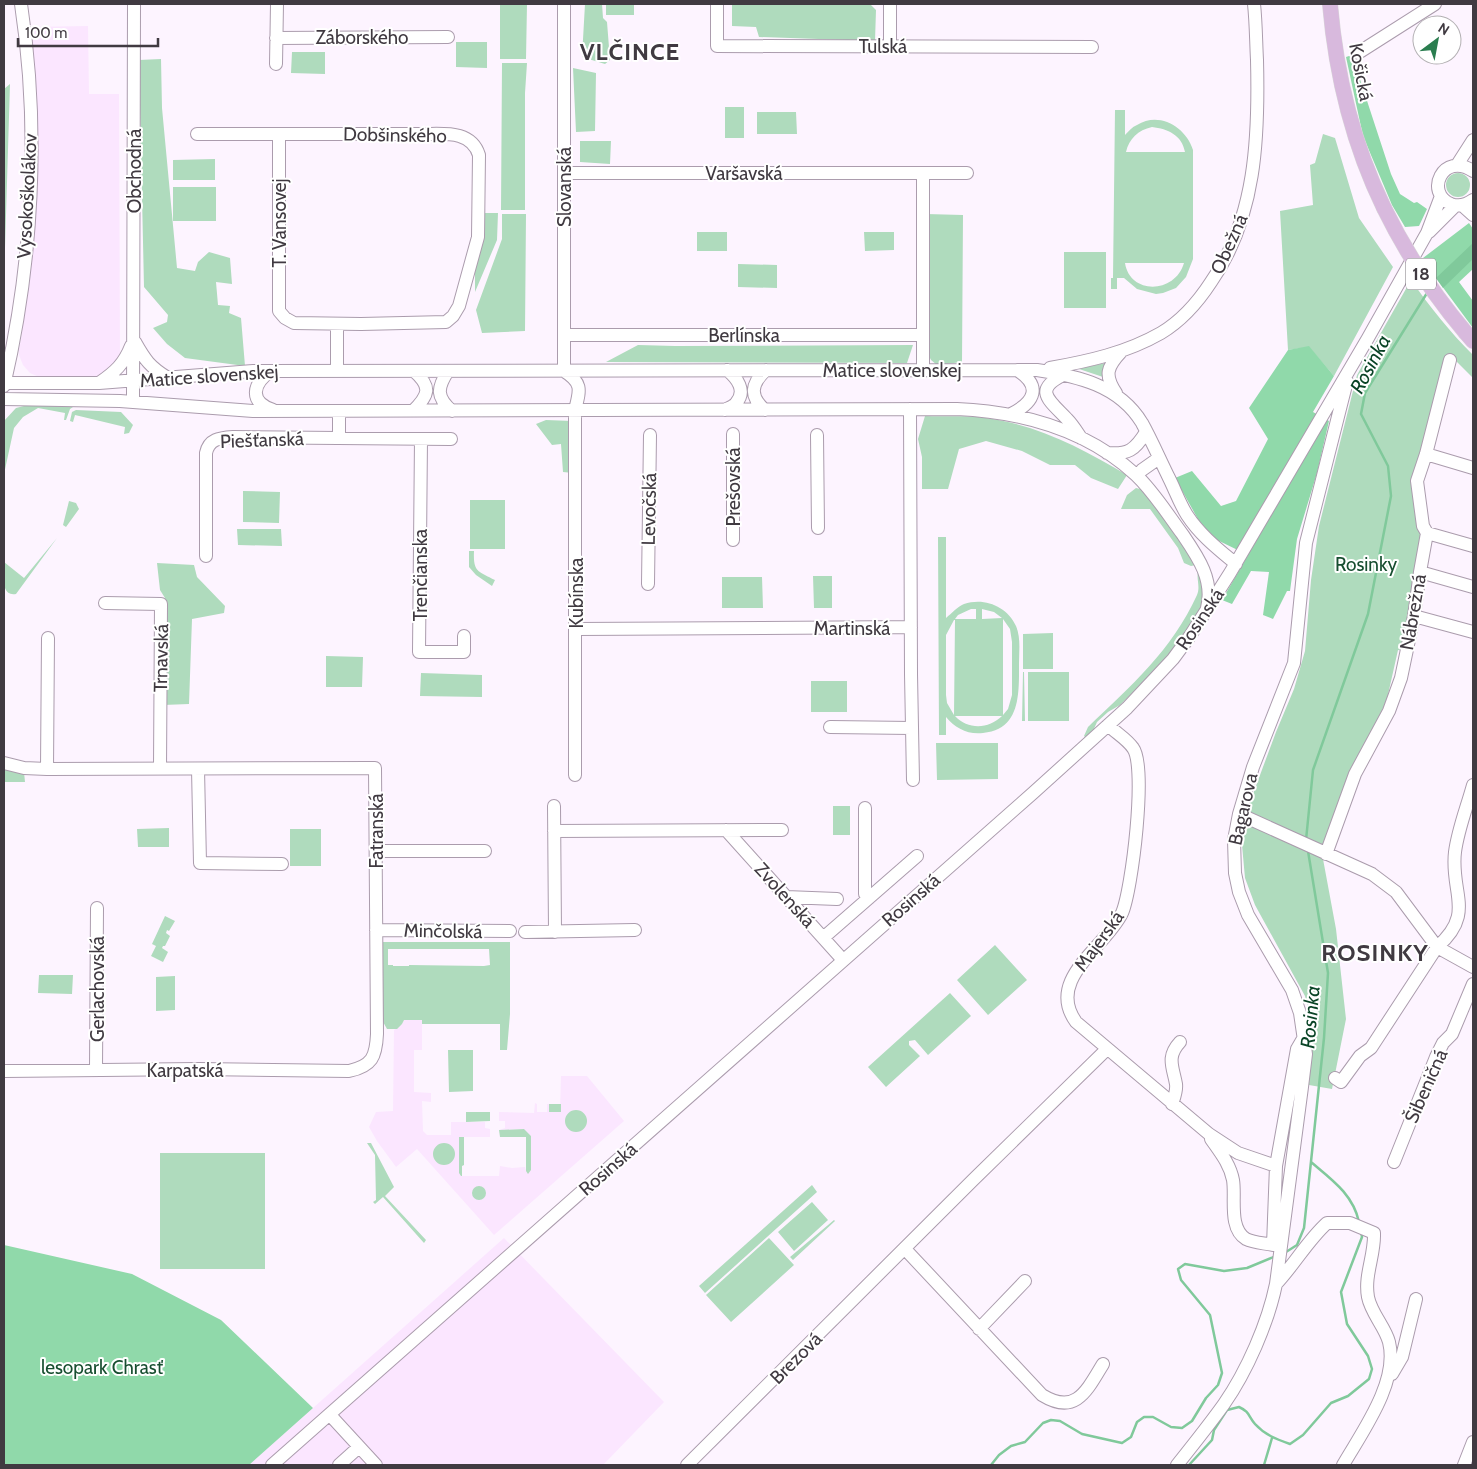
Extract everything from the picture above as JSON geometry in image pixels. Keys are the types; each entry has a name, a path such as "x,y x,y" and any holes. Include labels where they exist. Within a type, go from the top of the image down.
{"main road":[{"name":"Košická","path":"1330,4 1343,89 1359,146 1384,208 1402,244 1418,270 1442,304 1470,337"}],"street":[{"name":"Vysokoškolákov","path":"4,384 12,349 23,276 30,190 29,75 21,4"},
{"name":"Obchodná","path":"134,4 134,402"},
{"path":"276,64 277,4"},
{"name":"Slovanská","path":"564,4 564,371"},
{"name":"Tulská","path":"717,4 717,46 1092,47"},
{"path":"890,4 890,46"},
{"name":"Obežná","path":"1037,370 1121,352 1161,332 1194,304 1218,273 1236,236 1248,196 1255,154 1257,82 1254,4"},
{"path":"1358,53 1435,4"},
{"name":"Záborského","path":"276,38 448,37"},
{"name":"Dobšinského","path":"196,134 456,135 468,138 479,155 478,237 459,306 453,316 446,322 294,323 285,318 279,311"},
{"name":"T. Vansovej","path":"279,134 279,311"},
{"path":"1473,140 1457,165 1466,166 1473,171"},
{"name":"Rosinská","path":"272,1465 1108,725 1144,690 1172,659 1206,613 1233,568 1427,234 1442,196 1439,190 1440,176 1444,171 1457,165"},
{"name":"Varšavská","path":"565,173 966,173"},
{"path":"923,173 923,370"},
{"path":"1442,196 1447,202 1464,204 1473,215"},
{"name":"Rosinská","path":"1427,234 1464,204"},
{"path":"337,324 337,371"},
{"name":"Berlínska","path":"564,335 923,335"},
{"name":"Obchodná","path":"134,339 147,363 168,378"},
{"name":"Obchodná","path":"99,383 114,373 122,364 134,339"},
{"name":"Matice slovenskej","path":"1121,352 1108,370 1110,385 1141,422 1187,515 1233,568"},
{"name":"Nábrežná","path":"1320,851 1355,774 1389,711 1398,686 1414,616 1427,533 1423,526 1417,481 1426,454 1450,360"},
{"name":"Bagarova","path":"1279,1250 1306,1054 1300,1013 1292,990 1248,915 1239,892 1233,854 1239,814 1253,767 1294,663 1306,543 1351,366"},
{"path":"725,410 737,403 741,392 740,384 736,377 727,370"},
{"path":"765,410 758,404 753,394 754,385 759,376 766,370"},
{"path":"1011,414 1024,408 1031,399 1033,392 1027,376 1017,370"},
{"name":"Matice slovenskej","path":"4,384 99,383 235,372 271,371 1037,370 1066,374 1090,381 1118,396"},
{"path":"271,371 259,380 256,393 262,404 277,411"},
{"path":"414,371 424,380 427,390 424,400 414,411"},
{"path":"448,371 443,378 439,391 443,403 452,411"},
{"path":"564,371 574,377 578,384 579,394 575,410"},
{"path":"235,372 244,377 250,391 249,398 235,410"},
{"name":"Matice slovenskej","path":"1066,374 1052,380 1046,392 1049,402 1069,421 1081,438"},
{"name":"Matice slovenskej","path":"4,399 89,399 235,410 277,411 910,409 975,410 1011,414 1034,420 1081,438 1107,453 1137,476 1154,495 1203,566 1210,599 1206,613"},
{"name":"Martinská","path":"576,629 910,627 910,409"},
{"name":"Kubínska","path":"575,410 575,775"},
{"path":"339,411 339,438"},
{"path":"1107,453 1118,454 1127,452 1139,443 1146,432"},
{"name":"Prešovská","path":"733,434 733,540"},
{"name":"Levočská","path":"648,584 650,435"},
{"path":"818,435 818,528"},
{"name":"Piešťanská","path":"206,556 206,453 207,446 219,438 451,439"},
{"name":"Trenčianska","path":"421,439 419,652 464,652 464,636"},
{"path":"1426,454 1473,468"},
{"path":"1137,476 1159,458"},
{"path":"1427,533 1473,546"},
{"path":"1203,566 1213,572 1222,574 1233,568"},
{"path":"1420,572 1473,587"},
{"name":"Trnavská","path":"106,603 161,604 160,769"},
{"path":"1414,616 1473,632"},
{"path":"910,627 912,780"},
{"path":"47,769 48,638"},
{"name":"Majerská","path":"1108,725 1134,748 1137,756 1139,802 1132,876 1127,901 1121,915 1081,963 1070,983 1067,994 1068,1006 1076,1022 1209,1134 1238,1153 1276,1166"},
{"path":"830,727 912,728"},
{"name":"Fatranská","path":"4,763 24,768 47,769 375,768 377,1048 374,1056 365,1066"},
{"path":"198,769 200,863 282,864"},
{"path":"1335,1078 1341,1082 1360,1056 1371,1048 1438,947 1447,939 1459,919 1459,900 1454,870 1456,841 1473,785"},
{"path":"554,806 555,932"},
{"path":"865,808 865,894 869,898"},
{"path":"1239,814 1372,874 1396,892 1438,947 1473,967"},
{"name":"Zvolenská","path":"726,830 843,960"},
{"name":"Zvolenská","path":"554,831 782,830"},
{"path":"376,851 485,851"},
{"path":"823,938 917,856"},
{"path":"786,897 837,899"},
{"name":"Gerlachovská","path":"96,1070 97,908"},
{"name":"Minčolská","path":"376,930 510,931"},
{"path":"525,932 635,930"},
{"name":"Šibeničná","path":"1394,1162 1436,1057 1443,1043 1452,1034 1473,984"},
{"path":"1177,1465 1225,1403 1247,1364 1273,1298 1279,1250 1276,1166 1297,1049 1304,1037"},
{"path":"1172,1104 1176,1085 1171,1057 1174,1049 1180,1042"},
{"name":"Brezová","path":"688,1465 1107,1049"},
{"name":"Karpatská","path":"4,1071 349,1071 365,1066"},
{"name":"Majerská","path":"1209,1134 1226,1160 1233,1180 1234,1218 1238,1231 1245,1238 1279,1250"},
{"path":"1276,1284 1320,1229 1328,1223 1350,1223 1374,1233 1366,1276 1368,1299 1389,1342 1391,1362 1388,1380"},
{"path":"905,1250 1042,1395 1056,1402 1070,1402 1078,1399 1087,1390 1103,1364"},
{"path":"979,1329 1024,1281"},
{"path":"1343,1465 1402,1357 1416,1300"},
{"path":"330,1415 376,1465"},
{"path":"1464,1465 1473,1442"},
{"path":"339,1465 359,1447"}],"shaded area":[{"path":"88,26 89,94 119,94 120,359 107,372 93,378 39,377 30,373 23,365 19,355 32,238 28,27"},
{"path":"1473,243 1473,259 1443,288 1436,278"},
{"path":"403,1020 422,1020 422,1050 414,1050 414,1092 431,1093 431,1102 422,1101 423,1131 427,1135 451,1135 451,1122 485,1122 485,1128 490,1129 490,1137 459,1137 461,1176 499,1176 500,1166 512,1168 525,1167 526,1171 531,1136 523,1129 499,1130 505,1128 505,1121 499,1121 499,1112 534,1113 535,1103 537,1104 537,1112 547,1112 547,1104 549,1104 550,1112 560,1112 561,1076 587,1076 624,1121 494,1235 417,1149 396,1167 369,1127 376,1112 393,1111 394,1030 402,1024"},
{"path":"504,1238 664,1402 603,1465 249,1465"}],"green space":[{"path":"500,4 527,4 526,59 500,59"},
{"path":"585,4 602,4 603,18 607,22 610,60 605,64 582,57"},
{"path":"606,4 634,4 634,15 606,15"},
{"path":"732,4 870,4 876,10 875,41 759,37 756,27 732,26"},
{"path":"456,42 487,42 487,68 456,67"},
{"path":"292,52 325,52 325,74 291,73"},
{"path":"1352,55 1391,174 1400,194 1427,209 1419,226 1405,227 1392,205 1363,136 1346,57"},
{"path":"161,59 162,108 177,268 195,271 198,262 209,252 230,258 232,284 216,282 218,305 230,306 229,313 241,318 245,366 185,358 167,344 153,328 167,322 168,315 144,287 139,60"},
{"path":"502,63 527,63 525,93 525,210 501,210"},
{"path":"573,68 596,73 595,131 576,132"},
{"path":"10,84 5,248 4,249 4,89"},
{"path":"725,107 744,107 744,138 725,138"},
{"path":"1115,110 1125,110 1125,135 1135,126 1145,121 1163,121 1178,128 1184,134 1193,150 1193,259 1186,277 1176,288 1163,293 1156,294 1137,289 1124,278 1117,278 1117,289 1111,289 1111,278 1113,278","holes":["1152,127 1169,131 1177,137 1181,141 1185,152 1126,152 1129,143 1135,136 1142,130","1125,263 1184,263 1172,281 1153,287 1135,281"]},
{"path":"757,112 796,112 797,134 757,134"},
{"path":"1323,134 1335,138 1359,218 1393,267 1334,376 1309,347 1288,350 1280,211 1313,205 1310,165 1315,163"},
{"path":"580,141 611,141 610,164 580,162"},
{"path":"215,159 215,180 173,180 173,160"},
{"path":"1458,173 1467,176 1470,185 1467,194 1458,197 1449,194 1446,185 1449,176"},
{"path":"173,187 216,187 216,221 173,221"},
{"path":"485,213 498,213 497,240 475,292 475,256 484,237"},
{"path":"502,214 526,214 525,331 482,333 476,310 502,239"},
{"path":"926,214 963,215 962,362 937,365 931,360 926,350"},
{"path":"1469,223 1473,229 1473,269 1459,282 1473,301 1473,328 1423,258"},
{"path":"697,232 727,232 727,251 697,251"},
{"path":"864,232 894,232 894,250 865,251"},
{"path":"1064,252 1106,252 1106,308 1064,308"},
{"path":"738,264 777,265 777,288 738,287"},
{"name":"Rosinky","path":"1411,280 1440,319 1473,355 1473,378 1450,355 1422,458 1423,537 1404,651 1398,650 1383,717 1323,859 1336,929 1346,1019 1332,1089 1309,1085 1312,1025 1305,996 1255,905 1245,878 1242,845 1250,802 1294,689 1305,651 1311,580 1319,526 1357,375"},
{"path":"638,345 913,345 907,363 606,362"},
{"path":"1309,346 1334,376 1313,412 1329,421 1317,473 1297,539 1290,591 1287,591 1273,619 1263,615 1269,572 1251,571 1232,604 1222,600 1248,555 1215,539 1199,521 1175,478 1192,471 1221,506 1236,501 1268,439 1249,408 1288,350"},
{"path":"1105,363 1103,377 1079,369 1081,368"},
{"path":"28,405 86,405 87,407 73,407 70,409 66,420 64,420 65,413 38,408 23,417 14,428 4,474 4,421 16,408"},
{"path":"76,410 121,412 133,425 129,433 124,434 125,427 75,415 73,422 70,421 72,412"},
{"path":"925,416 978,417 1024,426 1077,447 1127,475 1118,489 1091,478 1075,465 1050,465 1022,451 986,441 959,449 948,489 922,489 922,457 918,439"},
{"path":"546,420 572,421 573,473 563,472 561,444 552,445 536,424"},
{"path":"1136,488 1144,490 1196,565 1191,566 1184,563 1178,548 1150,509 1121,509 1127,495"},
{"path":"243,491 280,492 279,523 243,522"},
{"path":"470,500 505,500 505,549 470,549"},
{"path":"69,501 76,503 79,509 66,527 63,525"},
{"path":"237,529 281,529 282,546 238,545"},
{"path":"938,537 946,537 946,618 961,605 972,602 994,605 1007,613 1016,626 1019,635 1019,686 1015,708 1005,725 983,733 972,733 953,724 946,717 946,735 939,735","holes":["971,609 976,609 976,619 955,619 958,615","982,609 994,612 1002,618 982,619","1003,619 1010,629 1012,642 1012,695 1008,709 1003,715","955,620 954,715 947,703 946,635","955,716 1002,716 985,725 972,726"]},
{"path":"57,538 16,594 7,592 4,584 4,562 24,578"},
{"path":"469,551 474,551 474,563 478,570 495,580 492,586 476,575 469,567"},
{"path":"157,563 194,565 197,577 225,606 224,613 192,619 189,704 163,705 165,598 160,590"},
{"path":"1199,569 1205,602 1185,634 1160,666 1120,705 1108,712 1097,722 1093,731 1086,738 1084,736 1088,727 1149,666 1175,633 1197,595"},
{"path":"813,576 832,576 832,608 814,608"},
{"path":"722,577 762,577 763,608 722,608"},
{"path":"1053,633 1053,669 1023,669 1023,634"},
{"path":"326,656 363,657 362,687 326,687"},
{"path":"1024,672 1025,721 1022,721"},
{"path":"1028,672 1069,672 1069,721 1028,721"},
{"path":"421,673 482,675 482,697 420,696"},
{"path":"811,681 847,681 847,712 811,712"},
{"path":"936,743 998,743 998,779 937,780"},
{"path":"4,768 24,772 25,782 4,782"},
{"path":"833,806 850,806 850,835 833,835"},
{"path":"169,828 169,847 138,847 137,829"},
{"path":"290,829 321,829 321,866 290,866"},
{"path":"165,916 175,921 166,933 170,936 162,948 168,952 163,962 151,956 156,946 152,944"},
{"path":"382,942 510,942 510,1014 507,1050 500,1050 500,1024 422,1024 422,1020 404,1020 397,1029 387,1029 382,1020","holes":["388,949 489,949 490,965 484,966 388,965"]},
{"path":"995,945 1027,980 988,1015 957,980"},
{"path":"39,975 73,975 72,994 38,993"},
{"path":"175,976 175,1010 156,1011 156,977"},
{"path":"950,993 971,1016 928,1055 915,1040 909,1041 909,1045 920,1056 886,1087 868,1067"},
{"path":"448,1050 473,1050 473,1091 449,1092"},
{"path":"549,1104 561,1104 561,1112 549,1112"},
{"path":"576,1110 584,1113 587,1121 584,1129 576,1132 568,1129 565,1121 568,1113"},
{"path":"466,1112 490,1112 490,1121 466,1122"},
{"path":"524,1129 531,1136 531,1170 528,1174 526,1171 526,1137 500,1137 499,1130"},
{"path":"459,1137 464,1137 462,1176 459,1173"},
{"path":"367,1143 371,1143 394,1187 385,1196 426,1240 424,1243 383,1197 375,1204 373,1202 376,1200 375,1155"},
{"path":"444,1143 452,1146 455,1154 452,1162 444,1165 436,1162 433,1154 436,1146"},
{"path":"160,1153 265,1153 265,1269 160,1269"},
{"path":"812,1185 817,1192 705,1293 699,1286"},
{"path":"479,1186 484,1188 486,1193 484,1198 479,1200 474,1198 472,1193 474,1188"},
{"path":"812,1202 828,1220 794,1251 778,1232"},
{"path":"834,1220 793,1260 790,1257"},
{"path":"769,1238 794,1265 731,1322 706,1295"},
{"name":"lesopark Chrasť","path":"4,1245 132,1274 221,1320 313,1408 249,1465 4,1465"}],"waterway":[{"name":"Rosinka","path":"1306,840 1313,770 1368,614 1391,496 1388,466 1361,414 1365,393 1427,293"},
{"name":"Rosinka","path":"1286,1252 1297,1245 1304,1228 1324,1038 1328,973 1308,851"},
{"path":"1311,1162 1346,1195 1352,1203 1359,1222"},
{"path":"1189,1465 1212,1440 1214,1430 1227,1410 1239,1407 1243,1409 1255,1424 1267,1434 1290,1444 1303,1435 1331,1403 1348,1396 1369,1379 1372,1369 1368,1356 1347,1324 1341,1292 1362,1237 1361,1232"},
{"name":"Rosinka","path":"991,1465 999,1455 1011,1446 1025,1442 1043,1423 1051,1420 1060,1421 1082,1434 1122,1443 1131,1437 1137,1422 1144,1417 1153,1417 1171,1427 1182,1428 1192,1421 1206,1398 1218,1385 1222,1373 1210,1315 1181,1280 1178,1269 1185,1264 1224,1271 1247,1268 1276,1256"},
{"path":"1264,1465 1272,1438"}],"district":[{"name":"VLČINCE","path":"630,51"},
{"name":"ROSINKY","path":"1375,952"}]}
